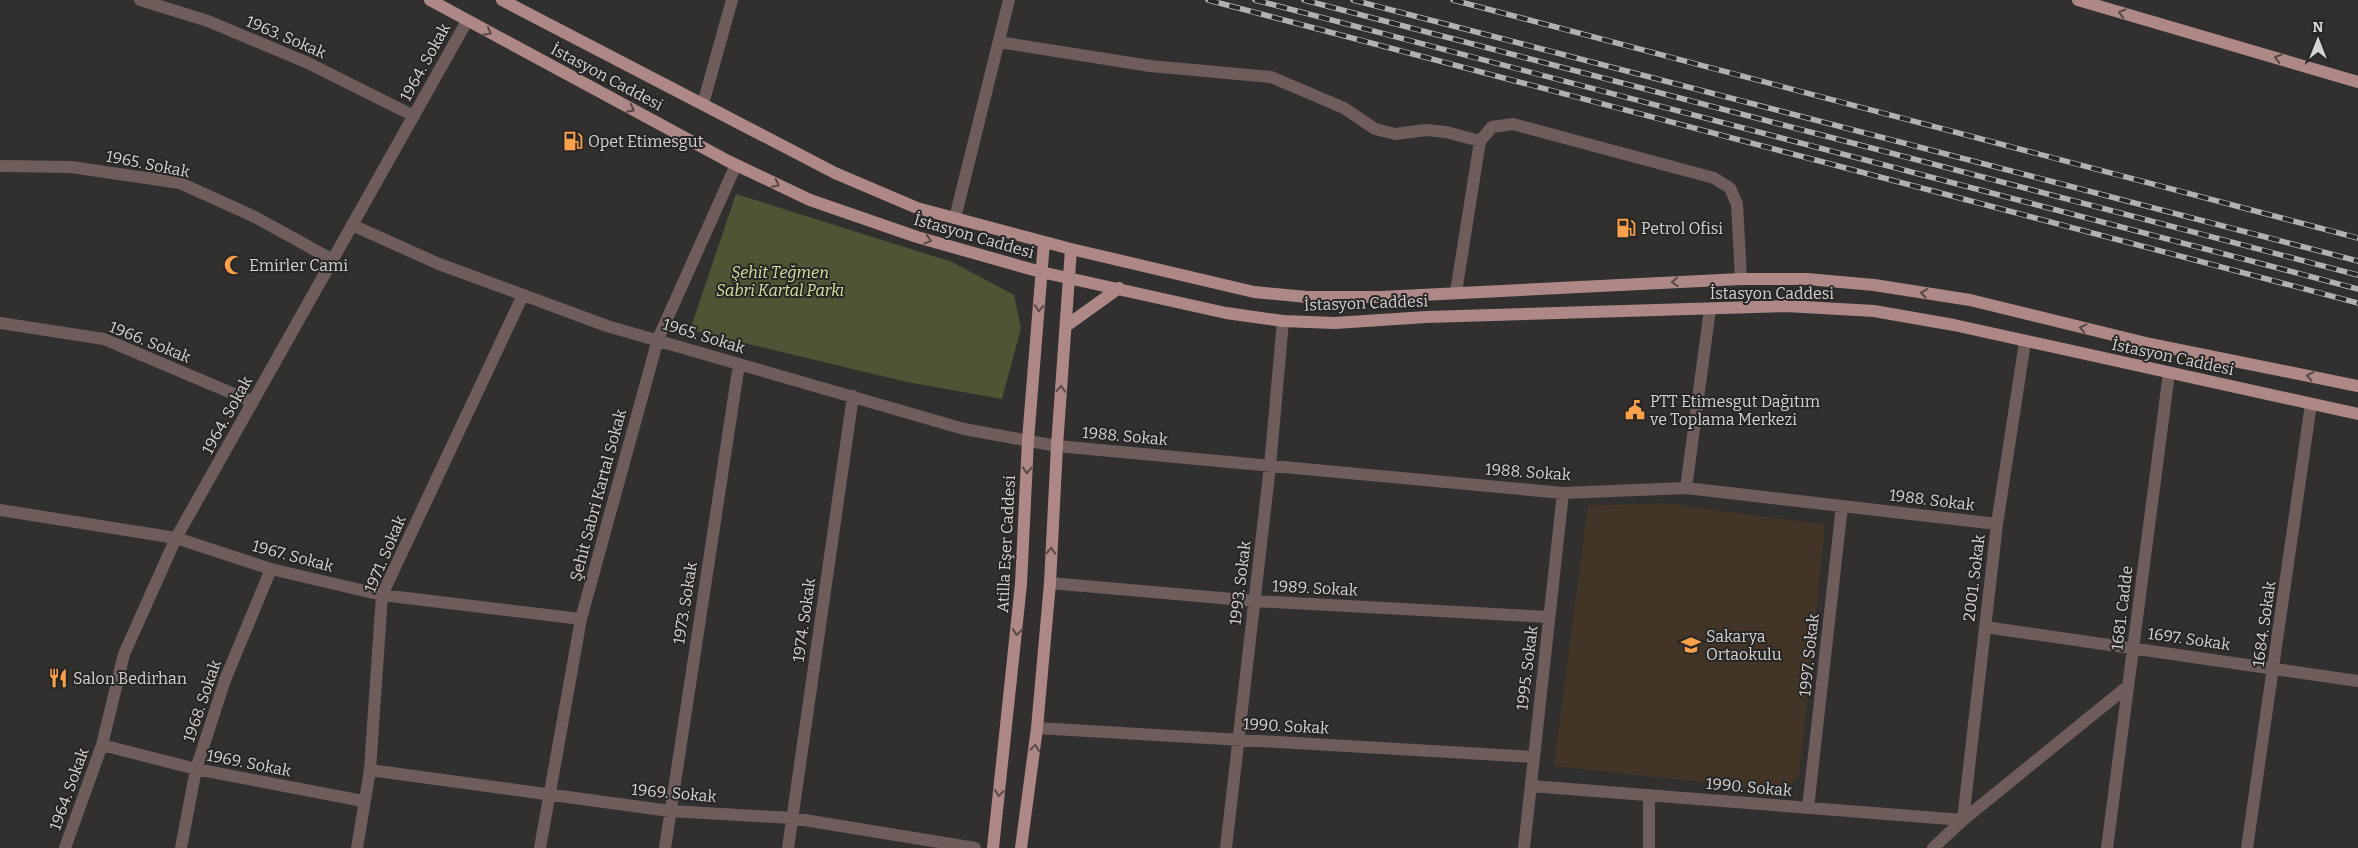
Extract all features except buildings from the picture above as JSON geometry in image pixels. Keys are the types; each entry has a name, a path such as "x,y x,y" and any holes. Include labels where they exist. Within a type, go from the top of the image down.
{"main road":[{"name":"İstasyon Caddesi","path":"430,0 736,164 810,200 917,238 1041,272 1226,313 1283,322 1335,323 1426,317 1786,306 1874,311 1954,325 2358,414"},
{"name":"İstasyon Caddesi","path":"502,0 835,173 917,208 1071,249 1254,292 1307,297 1381,297 1741,279 1807,279 1874,285 1970,300 2150,344 2358,386"},
{"path":"2078,0 2358,82"},
{"name":"Atilla Eşer Caddesi","path":"992,848 1019,603 1028,440 1044,242"},
{"path":"1021,848 1037,728 1050,583 1057,446 1071,249"},
{"path":"1066,326 1119,288"}],"street":[{"name":"1963. Sokak","path":"140,0 208,21 308,63 414,116"},
{"path":"703,104 732,0"},
{"path":"955,218 1009,0"},
{"name":"1964. Sokak","path":"65,848 102,745 124,654 176,538 468,21"},
{"path":"999,42 1150,66 1271,77 1344,108 1375,128 1395,134 1426,130 1446,132 1480,141"},
{"path":"1456,292 1480,141 1492,127 1513,124 1714,178 1730,188 1737,204 1741,279"},
{"name":"Şehit Sabri Kartal Sokak","path":"540,848 581,619 658,339 736,164"},
{"name":"1965. Sokak","path":"0,166 71,167 180,184 255,217 333,260"},
{"name":"1965. Sokak","path":"352,226 439,264 607,326 658,339 964,429 1057,446"},
{"name":"1971. Sokak","path":"356,848 370,770 382,595 523,295"},
{"path":"1686,488 1710,309"},
{"name":"1993. Sokak","path":"1226,848 1270,466 1283,322"},
{"name":"1966. Sokak","path":"0,323 104,339 253,402"},
{"name":"2001. Sokak","path":"1963,820 1997,524 2025,342"},
{"name":"1973. Sokak","path":"665,848 739,364"},
{"name":"1681. Cadde","path":"2107,848 2169,373"},
{"name":"1974. Sokak","path":"788,848 853,396"},
{"name":"1684. Sokak","path":"2247,848 2311,404"},
{"name":"1988. Sokak","path":"1057,446 1563,492 1686,488 1997,524"},
{"name":"1995. Sokak","path":"1524,848 1563,492"},
{"name":"1997. Sokak","path":"1808,808 1842,506"},
{"name":"1967. Sokak","path":"0,510 176,538 271,569 382,595 581,619"},
{"name":"1968. Sokak","path":"181,848 196,769 225,680 271,569"},
{"name":"1989. Sokak","path":"1050,583 1254,601 1550,617"},
{"name":"1697. Sokak","path":"1985,627 2358,681"},
{"path":"1933,848 1963,820 2128,686"},
{"name":"1990. Sokak","path":"1037,728 1534,757"},
{"name":"1969. Sokak","path":"102,745 196,769 363,801"},
{"name":"1969. Sokak","path":"370,770 548,796 670,811 792,818 975,848"},
{"name":"1990. Sokak","path":"1531,786 1963,820"},
{"path":"1649,848 1650,795"}],"shaded area":[{"name":"Sakarya Ortaokulu","path":"1663,503 1825,525 1799,775 1785,791 1554,766 1588,506"}],"green space":[{"name":"Şehit Teğmen Sabri Kartal Parkı","path":"736,194 952,262 1014,295 1021,328 1002,399 907,382 690,330"}],"railway":[{"path":"1208,0 2358,303"},
{"path":"1255,0 2358,289"},
{"path":"1304,0 2358,275"},
{"path":"1353,0 2358,261"},
{"path":"1453,0 2358,238"}],"place":[{"name":"Opet Etimesgut","path":"573,141"},
{"name":"Petrol Ofisi","path":"1626,228"},
{"name":"Emirler Cami","path":"234,265"},
{"name":"PTT Etimesgut Dağıtım ve Toplama Merkezi","path":"1635,410"},
{"name":"Sakarya Ortaokulu","path":"1691,645"},
{"name":"Salon Bedirhan","path":"58,678"}]}
